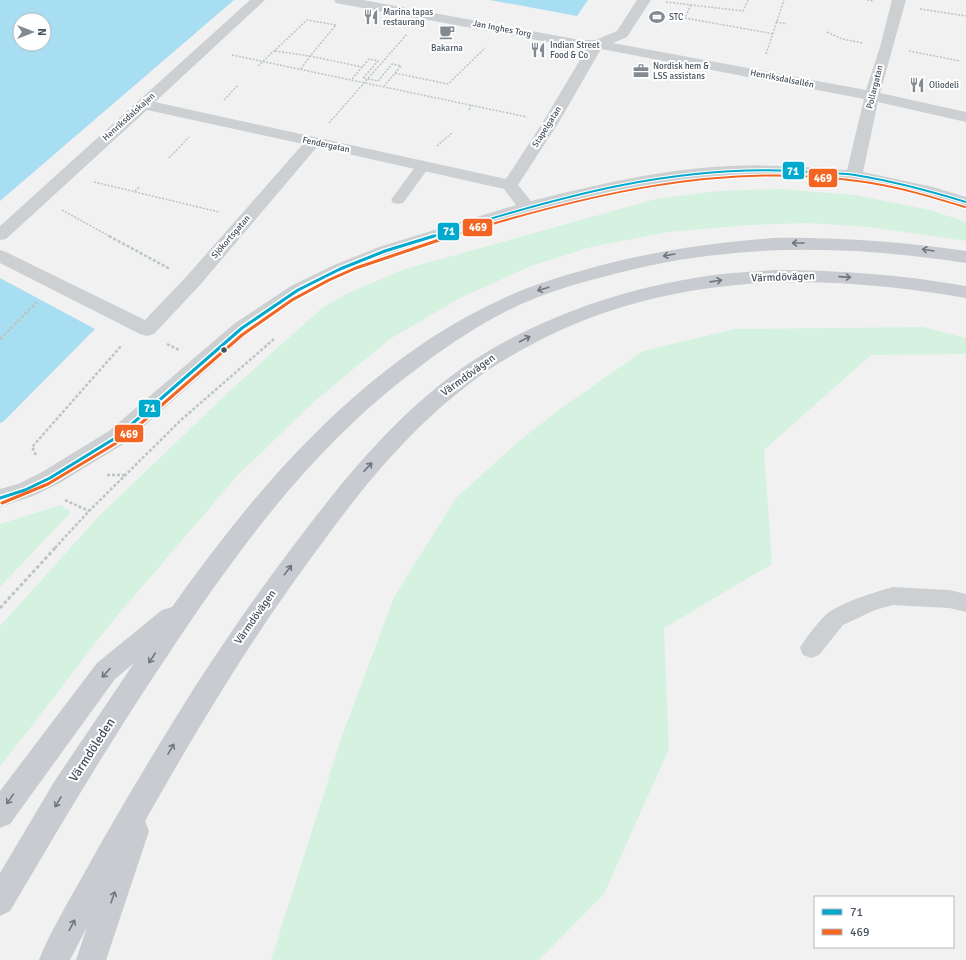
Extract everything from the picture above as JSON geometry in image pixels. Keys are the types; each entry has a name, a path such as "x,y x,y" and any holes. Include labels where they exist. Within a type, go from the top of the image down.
{"main road":[{"path":"0,814 106,671 189,602 252,520 317,444 394,376 469,324 502,306 534,292 618,266 712,248 766,243 872,245 924,250 966,257"},
{"name":"Värmdövägen","path":"152,782 205,691 258,610 357,478 426,407 491,357 532,335 568,319 642,294 718,281 771,276 828,276 881,279 966,292"},
{"name":"Värmdöleden","path":"0,901 65,791 189,602"},
{"path":"54,960 91,889 152,782"},
{"path":"91,960 152,782"}],"street":[{"name":"Henriksdalskajen","path":"0,235 142,104 258,0"},
{"name":"Jan Inghes Torg","path":"341,0 580,44 597,44 622,34 644,0"},
{"name":"Pollargatan","path":"854,176 872,96 899,0"},
{"name":"Henriksdalsallén","path":"597,44 872,96 966,117"},
{"name":"Stapelgatan","path":"510,186 551,122 597,44"},
{"name":"Fendergatan","path":"142,104 510,186"},
{"name":"Sjökortsgatan","path":"146,329 193,281 313,142"},
{"path":"0,498 25,490 50,478 117,436 242,328 298,290 340,269 385,251 528,207 613,186 689,174 728,171 784,170 854,176 880,180 925,190 966,202"},
{"path":"510,186 528,207"},
{"path":"0,256 146,329"}],"lane":[{"path":"398,200 423,166"},
{"path":"812,648 836,618 870,603 893,596 949,599 966,603"}],"path":[{"path":"660,1 743,11 748,0"},
{"path":"757,74 774,34 776,22 784,0"},
{"path":"691,5 685,18 774,34"},
{"path":"313,142 424,15"},
{"path":"258,66 307,20 336,25 301,69"},
{"path":"776,22 787,24"},
{"path":"827,32 842,39 862,42"},
{"path":"274,50 362,67"},
{"path":"395,73 448,84 483,50"},
{"path":"919,53 960,61"},
{"path":"245,58 528,117"},
{"path":"351,79 369,59 378,61 363,78 367,79 378,81 392,64 401,66 384,86"},
{"path":"230,93 238,85"},
{"path":"469,110 472,105"},
{"path":"450,136 453,132"},
{"path":"169,158 176,150"},
{"path":"93,181 247,219"},
{"path":"135,191 140,186"},
{"path":"65,205 60,209 168,268"},
{"path":"0,339 40,300"},
{"path":"36,457 32,447 127,339 146,329"},
{"path":"163,342 184,352"},
{"path":"64,499 89,511"}],"green space":[{"path":"779,189 855,195 930,210 966,222 966,241 869,227 807,223 750,225 668,232 591,247 531,266 460,298 390,339 317,399 237,476 111,623 0,767 0,626 99,516 234,387 322,308 344,295 405,269 656,199 718,191"},
{"path":"923,327 966,338 966,354 871,355 764,450 772,564 664,628 669,749 604,894 539,960 271,960 342,736 394,597 456,498 519,441 563,407 643,351 735,329"},
{"path":"60,505 71,512 0,587 0,524"}],"water":[{"path":"0,0 234,0 0,201"},
{"path":"490,0 588,0 577,16"},
{"path":"0,278 95,329 3,422 0,423"}],"transit line":[{"name":"71","path":"0,498 25,490 50,478 117,437 242,328 298,290 340,269 385,251 494,217 527,207 613,186 674,176 728,171 784,170 854,175 933,192 966,202"},
{"name":"469","path":"2,503 48,484 123,439 242,335 292,300 316,286 356,268 434,241 514,217 609,193 704,179 752,176 801,176 851,180 894,187 965,207"}],"place":[{"name":"Marina tapas restaurang","path":"371,17"},
{"name":"STC","path":"657,17"},
{"name":"Bakarna","path":"447,32"},
{"name":"Indian Street Food & Co","path":"538,50"},
{"name":"Nordisk hem & LSS assistans","path":"641,71"},
{"name":"Oliodeli","path":"917,85"}]}
